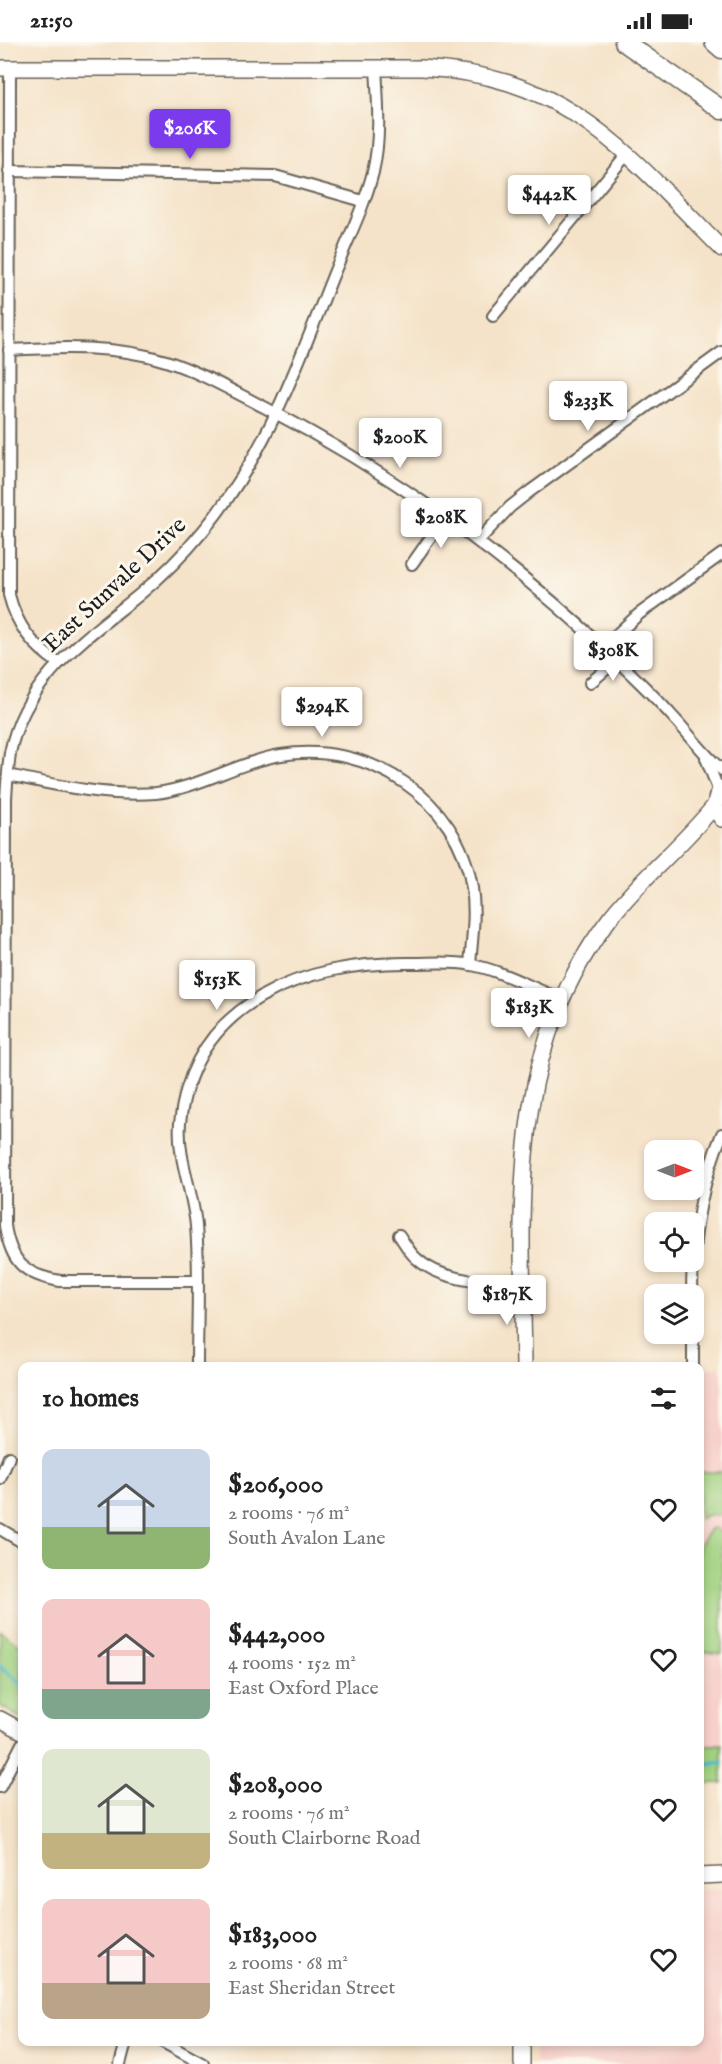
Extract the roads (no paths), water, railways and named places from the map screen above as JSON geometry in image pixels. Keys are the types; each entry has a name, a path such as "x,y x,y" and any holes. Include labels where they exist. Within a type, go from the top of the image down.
{"highway":[{"path":"624,42 722,110"},
{"path":"714,42 722,49"}],"main road":[{"path":"5,68 376,68 460,70 497,77 529,88 563,104 590,122 627,154 722,249"},
{"path":"524,1362 523,1168 526,1128 538,1068 561,999 571,978 610,918 637,886 692,834 719,801"},
{"path":"692,834 722,825"},
{"path":"0,1719 18,1729"},
{"path":"704,1876 722,1875"},
{"path":"522,2046 522,2064"}],"street":[{"path":"5,68 9,171 9,595 13,614 22,631 39,650 58,663"},
{"name":"East Sunvale Drive","path":"197,1281 60,1281 43,1278 28,1271 9,1248 5,1226 8,775 11,752 24,715 47,675 76,645 141,594 204,530 253,459 276,414 373,173 377,146 376,68"},
{"path":"494,316 627,154"},
{"path":"9,171 263,175 297,180 363,201"},
{"path":"9,350 102,349 145,356 194,372 364,463 479,540 617,660 674,718 706,758 722,770"},
{"path":"479,540 510,507 529,492 722,352"},
{"path":"412,564 445,517"},
{"path":"603,647 639,614 722,554"},
{"path":"590,683 617,660"},
{"path":"8,775 134,794 186,786 281,755 328,753 379,766 401,779 421,795 454,838 465,861 472,887 474,927 470,965"},
{"path":"706,758 719,801"},
{"path":"197,1362 196,1227 180,1144 180,1124 190,1081 214,1036 233,1016 258,997 282,984 310,975 382,964 470,965 561,999"},
{"path":"692,1284 694,1248 700,1208 722,1134"},
{"path":"399,1235 415,1257 440,1272 467,1280 523,1285"},
{"path":"693,1344 693,1362"},
{"path":"0,1479 9,1457"},
{"path":"0,1528 18,1539"},
{"path":"0,1787 18,1752"},
{"path":"120,2064 125,2046"},
{"path":"170,2046 203,2064"}],"waterway":[{"path":"0,1666 18,1682"},
{"path":"704,1764 722,1762"}]}
